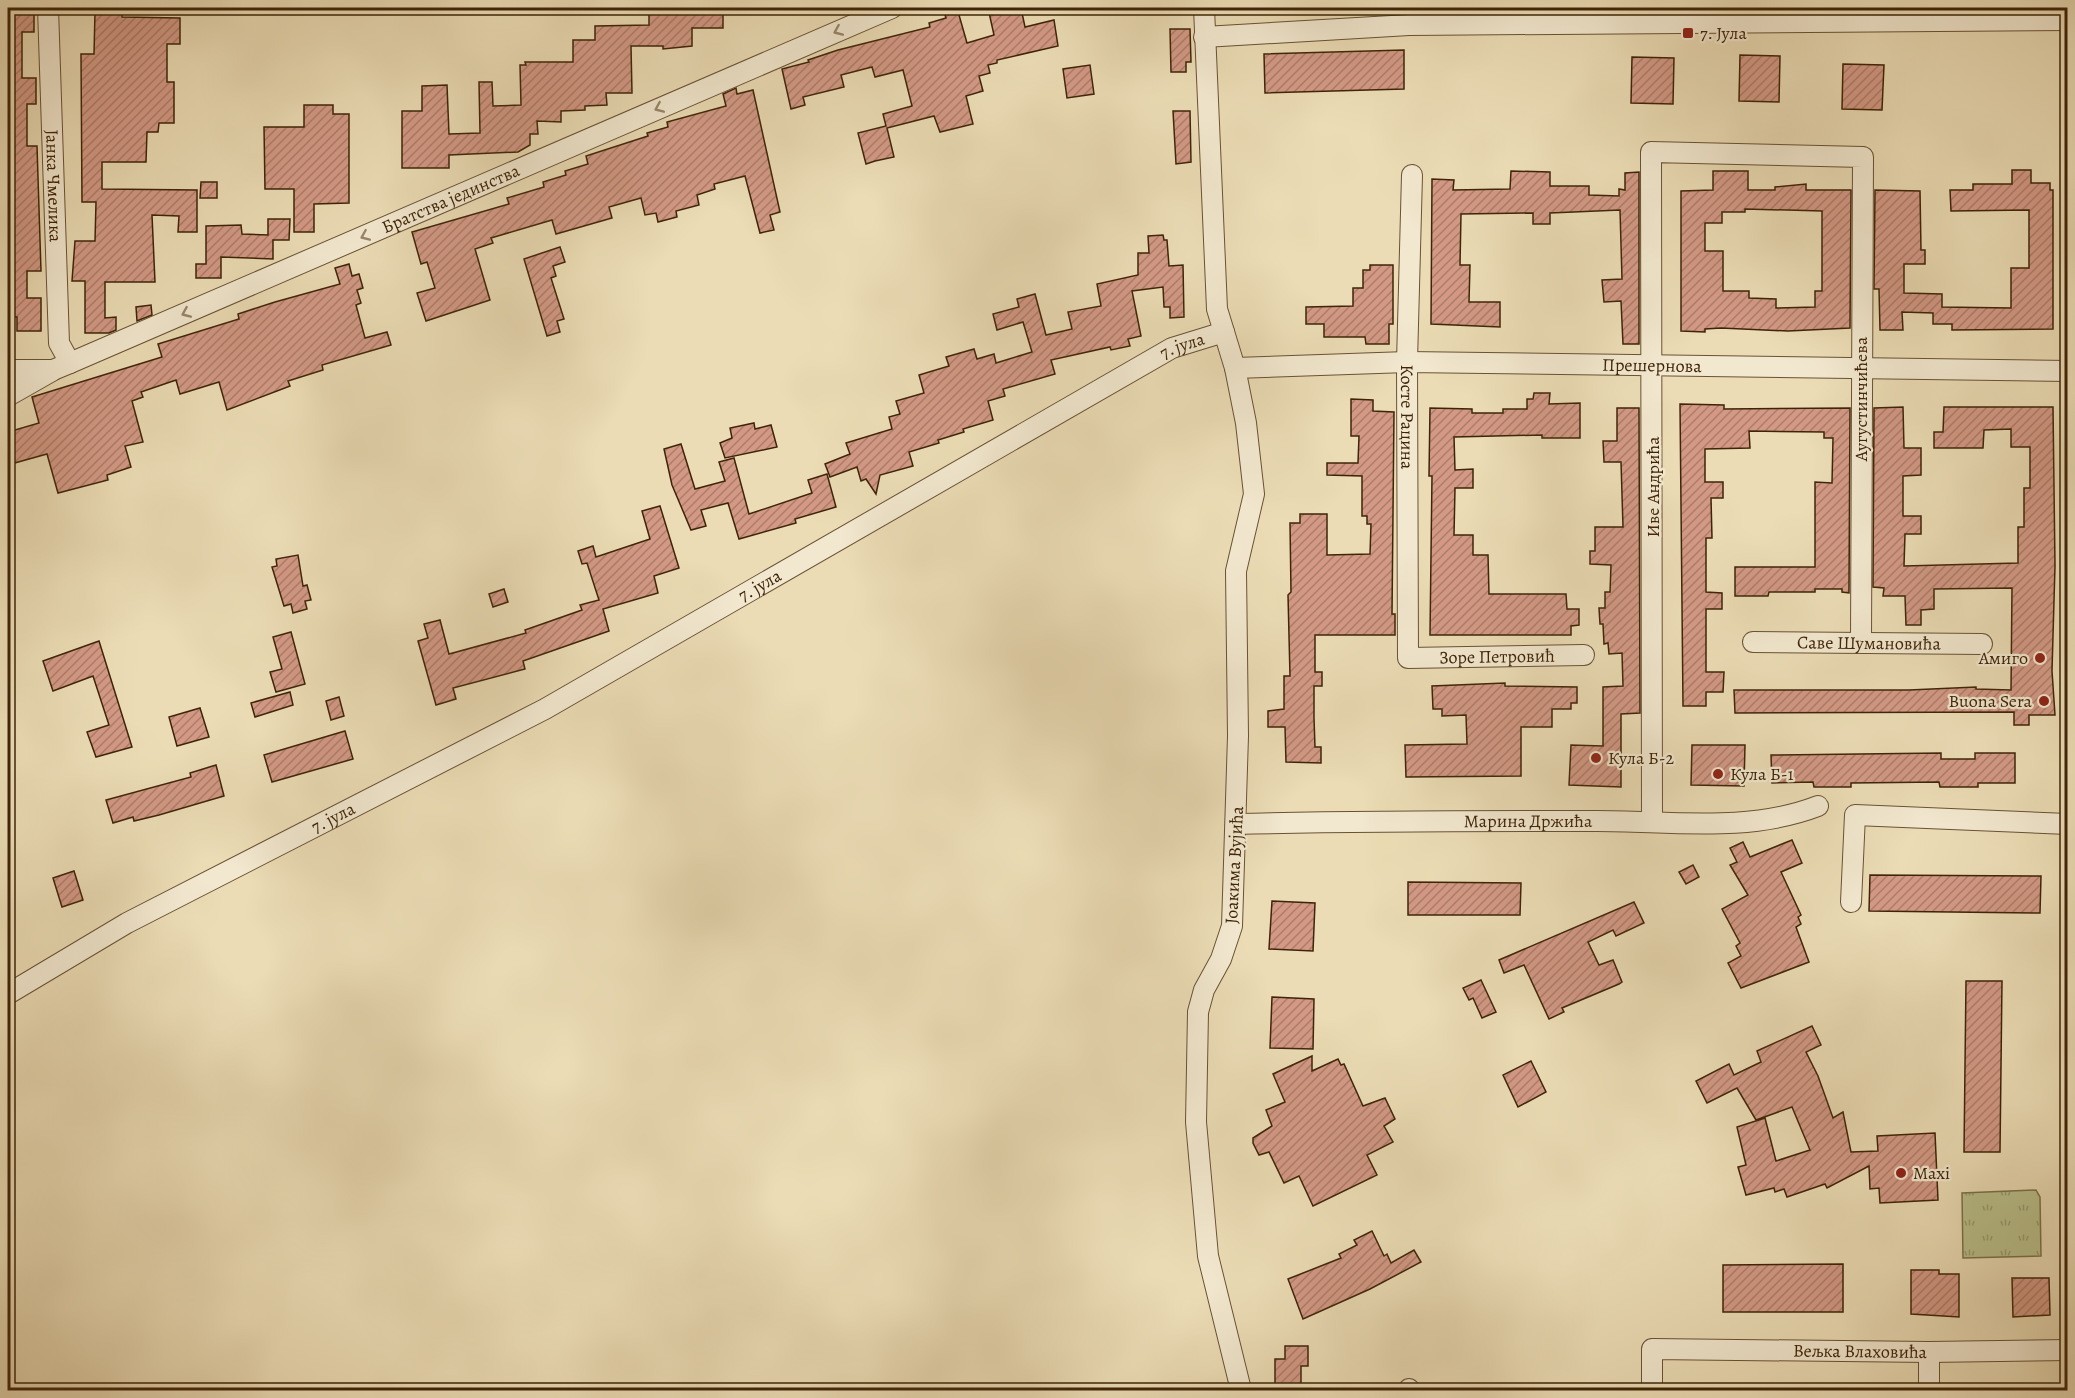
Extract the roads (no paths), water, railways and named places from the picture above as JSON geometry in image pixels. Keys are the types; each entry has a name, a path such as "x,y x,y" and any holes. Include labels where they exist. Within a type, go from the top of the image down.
{"street":[{"name":"Јанка Чмелика","path":"48,8 59,343 62,367"},
{"name":"Братства јединства","path":"8,370 62,367 892,8"},
{"name":"7. јула","path":"8,994 126,923 545,709 1172,348 1224,332 1217,309 1204,8"},
{"path":"1204,37 1409,25 2067,20"},
{"name":"Аугустинчићева","path":"1651,152 1863,157 1861,642"},
{"name":"Иве Андрића","path":"1651,152 1653,821"},
{"name":"Косте Рацина","path":"1408,658 1407,362 1412,175"},
{"name":"Јоакима Вујића","path":"1224,332 1235,368 1251,451 1254,494 1236,571 1236,824 1232,926 1198,1012 1196,1122 1208,1256 1241,1390"},
{"name":"Прешернова","path":"1235,368 1407,362 2067,371"},
{"path":"8,396 62,367"},
{"name":"Саве Шумановића","path":"1753,642 1983,644"},
{"name":"Зоре Петровић","path":"1408,658 1584,655"},
{"name":"Марина Држића","path":"1236,824 1653,821 1731,825 1778,817 1818,806"},
{"path":"1851,902 1854,815 2067,824"},
{"name":"Вељка Влаховића","path":"1652,1390 1652,1349 1929,1352 2067,1350"},
{"path":"1929,1352 1929,1390"}],"place":[{"name":"7. Јула","path":"1688,33"},
{"name":"Амиго","path":"2040,658"},
{"name":"Buona Sera","path":"2044,701"},
{"name":"Кула Б-2","path":"1596,758"},
{"name":"Кула Б-1","path":"1718,774"},
{"name":"Maxi","path":"1901,1173"}]}
